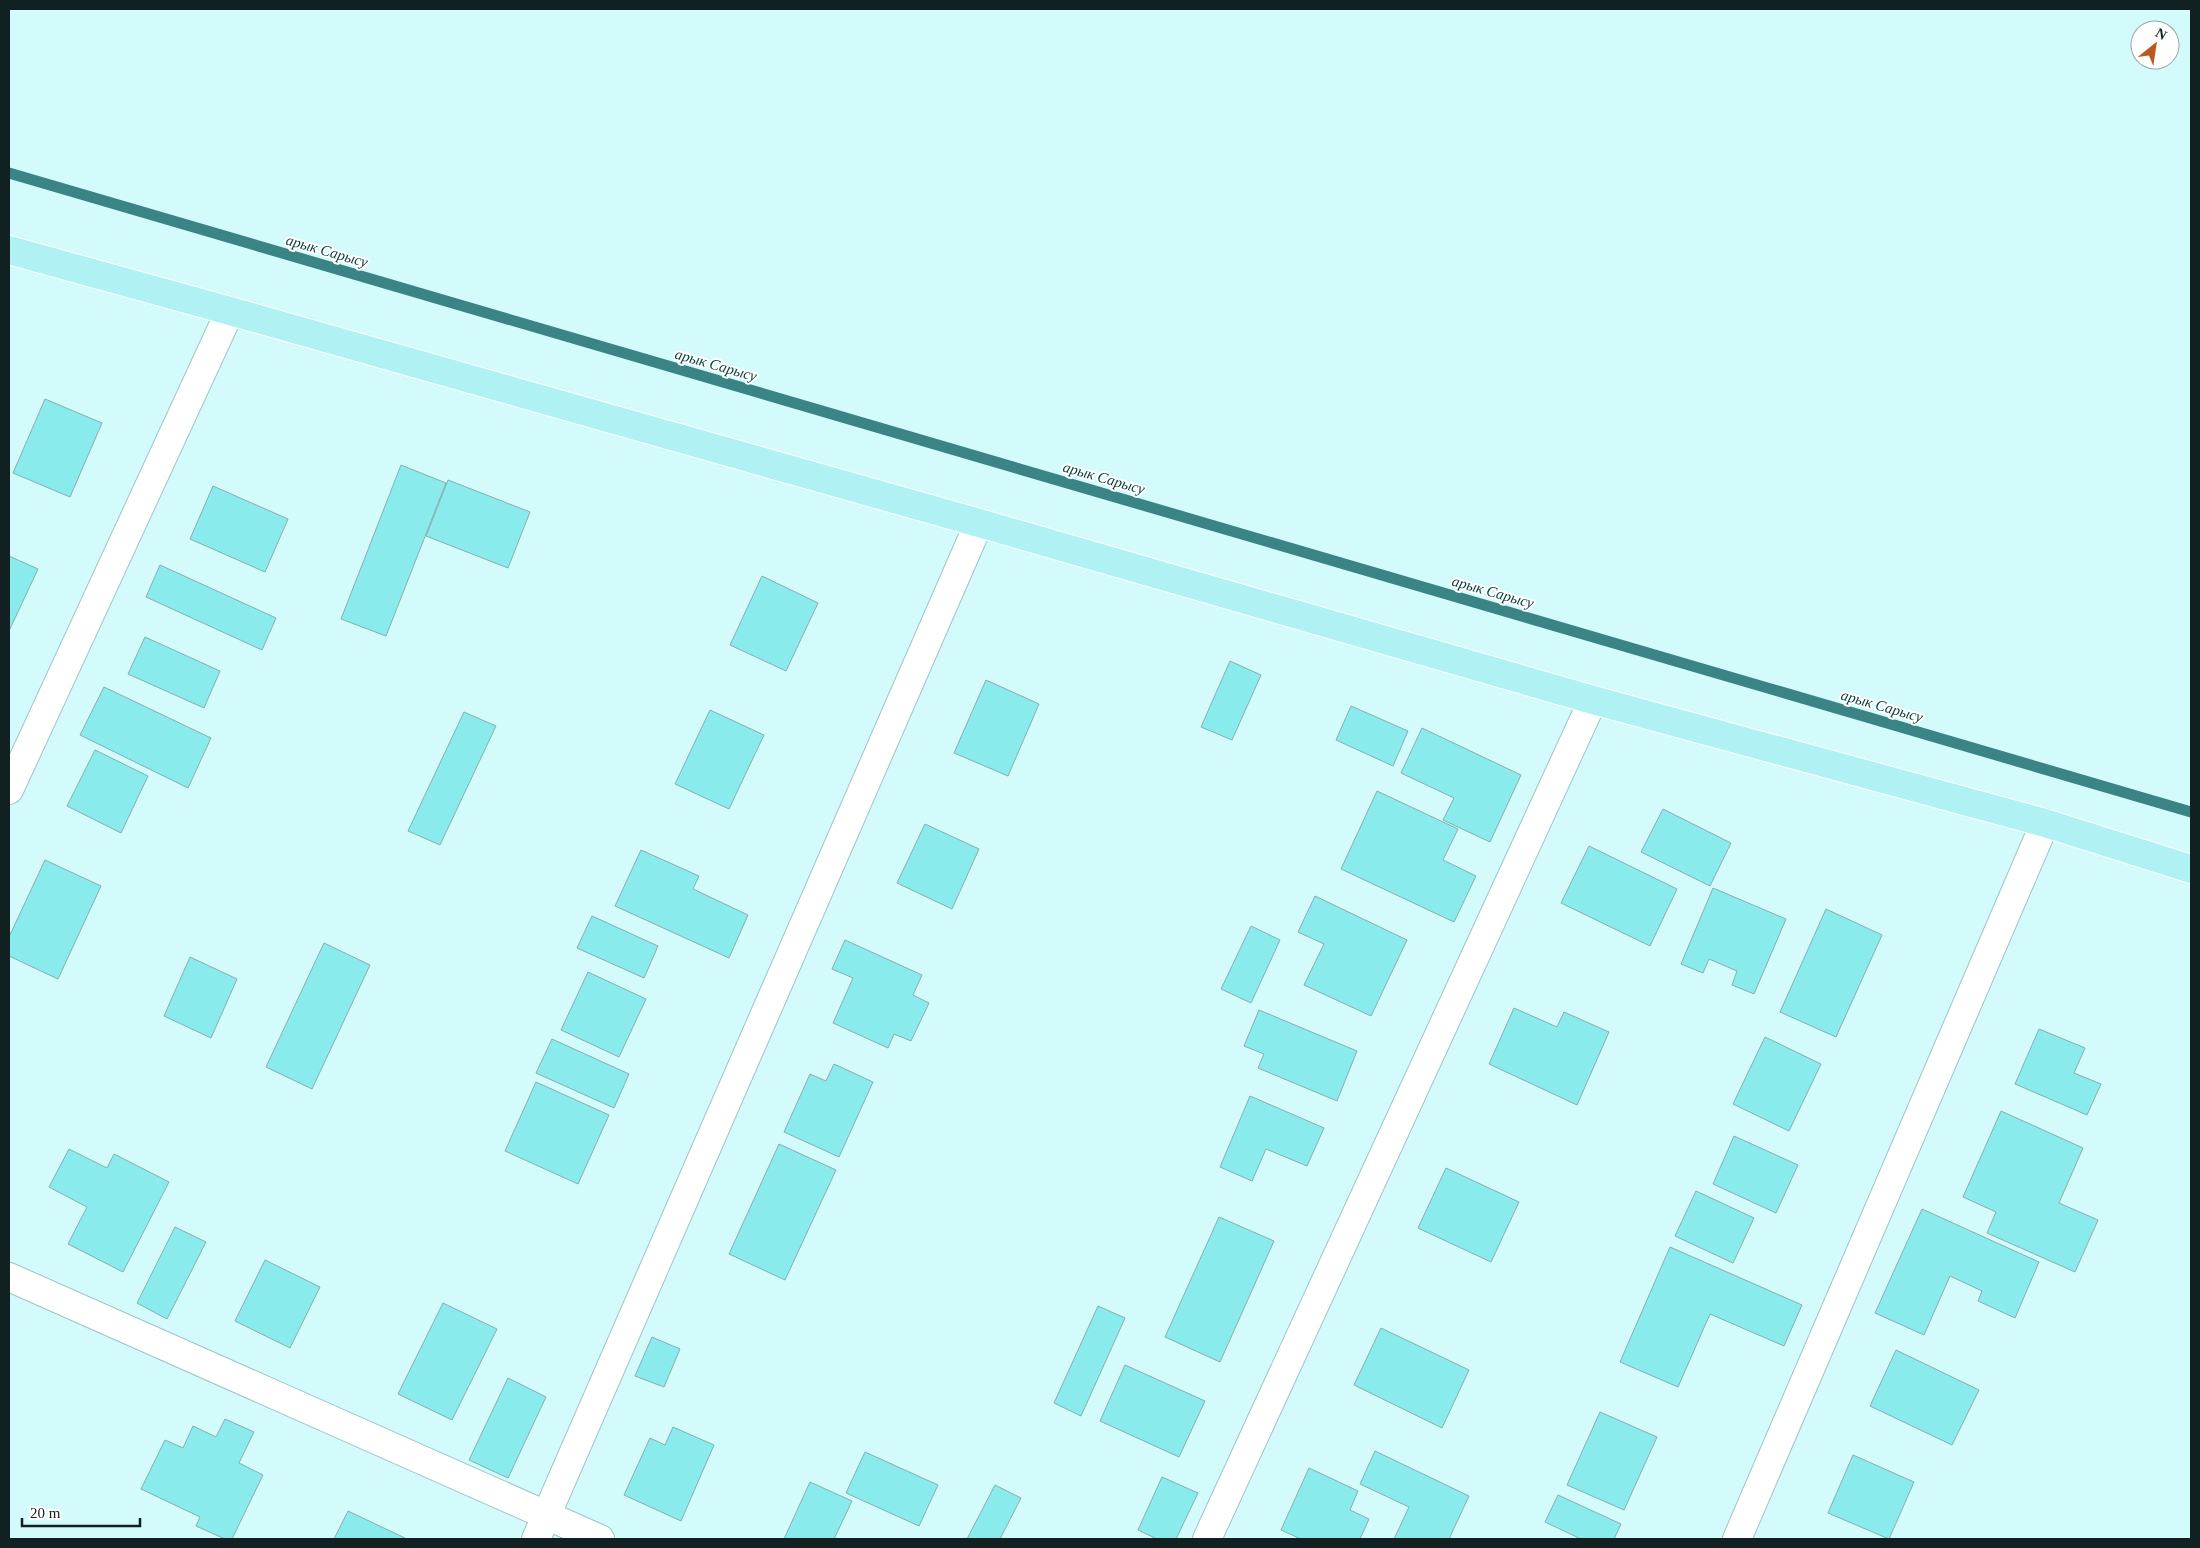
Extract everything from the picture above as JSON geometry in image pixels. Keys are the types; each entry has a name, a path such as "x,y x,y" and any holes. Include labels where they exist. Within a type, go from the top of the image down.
{"main road":[{"path":"9,250 230,310 1593,700 2045,823 2191,869"}],"street":[{"path":"9,790 230,310"},
{"path":"536,1539 979,523"},
{"path":"1207,1539 1593,700"},
{"path":"1737,1539 2045,823"},
{"path":"9,1277 600,1539"}],"building":[{"path":"45,399 102,423 70,497 13,473"},
{"path":"401,465 446,483 386,636 341,619"},
{"path":"448,480 530,512 508,568 426,536"},
{"path":"213,486 288,519 265,572 190,539"},
{"path":"9,556 38,569 9,631"},
{"path":"160,565 276,618 262,650 146,597"},
{"path":"762,576 818,603 786,671 730,645"},
{"path":"145,637 220,671 204,708 128,674"},
{"path":"1230,661 1261,675 1232,740 1201,727"},
{"path":"986,680 1039,704 1008,776 954,753"},
{"path":"104,687 211,738 188,788 80,735"},
{"path":"1351,706 1408,731 1393,766 1336,740"},
{"path":"710,710 764,735 729,809 675,784"},
{"path":"464,712 496,726 440,845 408,831"},
{"path":"1422,728 1521,775 1490,842 1443,820 1454,798 1401,773"},
{"path":"95,750 148,776 121,833 67,806"},
{"path":"1377,791 1458,829 1443,860 1476,876 1454,922 1341,869"},
{"path":"1663,809 1731,843 1710,886 1641,852"},
{"path":"925,824 979,849 952,909 897,883"},
{"path":"1589,846 1677,889 1650,946 1561,903"},
{"path":"641,850 699,876 693,889 748,915 729,958 615,906"},
{"path":"45,860 101,886 58,979 9,956 9,937"},
{"path":"1713,888 1786,919 1754,994 1732,985 1737,971 1709,959 1703,973 1681,964"},
{"path":"1315,896 1407,940 1371,1016 1304,985 1324,944 1298,932"},
{"path":"1826,909 1882,935 1836,1037 1780,1012"},
{"path":"592,916 658,946 644,978 577,948"},
{"path":"1251,926 1280,940 1251,1003 1221,989"},
{"path":"845,940 922,975 913,995 929,1003 911,1041 894,1034 888,1048 833,1023 853,978 832,969"},
{"path":"324,943 370,965 312,1089 266,1067"},
{"path":"190,957 237,979 211,1038 164,1016"},
{"path":"588,972 646,999 619,1057 561,1030"},
{"path":"1514,1008 1557,1027 1564,1012 1609,1032 1577,1105 1489,1064"},
{"path":"1259,1010 1357,1051 1337,1101 1258,1068 1264,1054 1244,1046"},
{"path":"2039,1029 2085,1048 2074,1073 2101,1084 2087,1115 2015,1084"},
{"path":"1765,1037 1821,1064 1789,1131 1733,1104"},
{"path":"552,1039 629,1074 614,1108 536,1073"},
{"path":"834,1064 873,1082 839,1157 784,1132 810,1074 826,1081"},
{"path":"536,1082 609,1115 578,1184 505,1151"},
{"path":"1250,1096 1324,1128 1307,1166 1266,1149 1252,1181 1220,1167"},
{"path":"2001,1111 2083,1148 2059,1203 2098,1220 2075,1272 1987,1233 1996,1212 1963,1197"},
{"path":"1734,1136 1798,1165 1776,1213 1713,1184"},
{"path":"779,1144 836,1170 785,1280 729,1254"},
{"path":"69,1149 107,1168 114,1154 169,1182 123,1272 68,1244 87,1207 49,1187"},
{"path":"1446,1168 1519,1202 1491,1262 1418,1228"},
{"path":"1696,1191 1754,1218 1733,1263 1675,1236"},
{"path":"1922,1209 2039,1262 2015,1318 1978,1301 1982,1291 1950,1276 1924,1335 1875,1313"},
{"path":"1219,1217 1274,1241 1220,1362 1165,1337"},
{"path":"175,1227 206,1242 167,1319 137,1303"},
{"path":"1670,1247 1802,1305 1784,1346 1710,1314 1678,1387 1620,1362"},
{"path":"265,1260 320,1287 290,1348 235,1321"},
{"path":"443,1303 497,1329 452,1420 398,1394"},
{"path":"1098,1306 1125,1318 1081,1416 1054,1403"},
{"path":"1381,1328 1469,1370 1442,1428 1354,1385"},
{"path":"652,1337 680,1349 664,1387 635,1376"},
{"path":"1896,1350 1979,1390 1952,1445 1870,1406"},
{"path":"1125,1365 1205,1401 1179,1457 1100,1421"},
{"path":"508,1378 546,1397 508,1478 469,1460"},
{"path":"1600,1412 1657,1437 1624,1510 1567,1485"},
{"path":"225,1419 254,1432 239,1463 263,1475 232,1539 225,1539 196,1526 200,1517 141,1489 165,1440 183,1448 193,1426 216,1437"},
{"path":"673,1427 714,1445 681,1521 624,1495 650,1438 665,1445"},
{"path":"1375,1451 1469,1496 1449,1539 1394,1539 1409,1507 1360,1484"},
{"path":"865,1452 938,1485 919,1526 846,1493"},
{"path":"1853,1455 1914,1482 1889,1539 1828,1513"},
{"path":"1309,1468 1358,1491 1350,1510 1369,1519 1360,1539 1301,1539 1281,1530"},
{"path":"1162,1477 1198,1493 1176,1539 1157,1539 1138,1530"},
{"path":"810,1482 852,1501 834,1539 784,1539"},
{"path":"995,1485 1021,1498 1000,1539 967,1539"},
{"path":"1558,1495 1621,1524 1614,1539 1581,1539 1545,1522"},
{"path":"348,1511 405,1538 334,1539"}],"waterway":[{"name":"арык Сарысу","path":"9,173 2191,812"}]}
